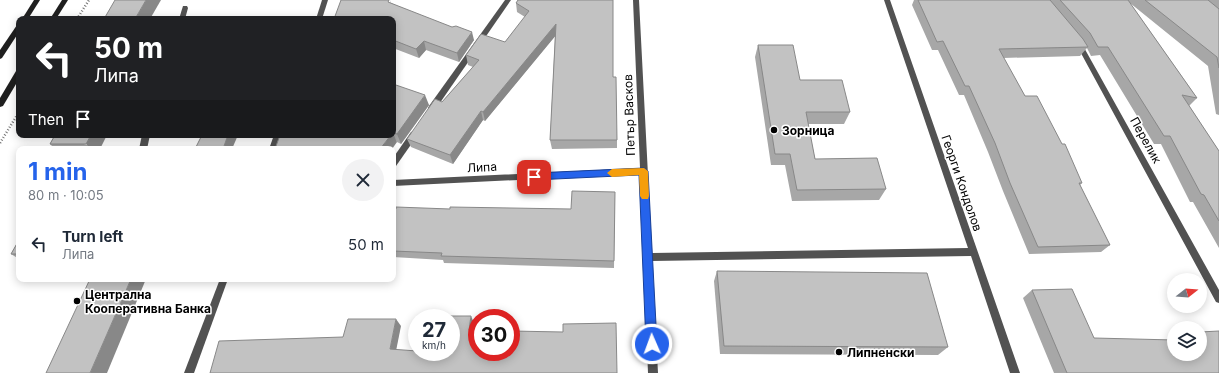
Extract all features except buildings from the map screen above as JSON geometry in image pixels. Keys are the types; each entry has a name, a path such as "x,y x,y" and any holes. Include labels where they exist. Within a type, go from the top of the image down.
{"street":[{"path":"26,16 37,0"},
{"path":"55,16 65,0"},
{"path":"319,16 325,0"},
{"path":"428,114 508,0"},
{"name":"Петър Васков","path":"636,0 653,373"},
{"name":"Георги Кондолов","path":"887,0 1015,373"},
{"path":"183,16 185,8"},
{"path":"0,56 16,32"},
{"name":"Перелик","path":"1075,39 1080,44 1219,299"},
{"path":"0,104 16,78"},
{"path":"396,160 420,126"},
{"name":"Липа","path":"396,183 644,171"},
{"path":"648,257 973,252"},
{"path":"189,373 223,282"}],"path":[{"path":"79,16 89,0"},
{"path":"0,143 16,117"}],"slow traffic":[{"path":"612,173 644,171 645,196"}],"place":[{"name":"Зорница","path":"774,130"},
{"name":"Централна Кооперативна Банка","path":"77,301"},
{"name":"Липненски","path":"839,352"}],"route":[{"path":"534,177 644,171 652,344"}]}
